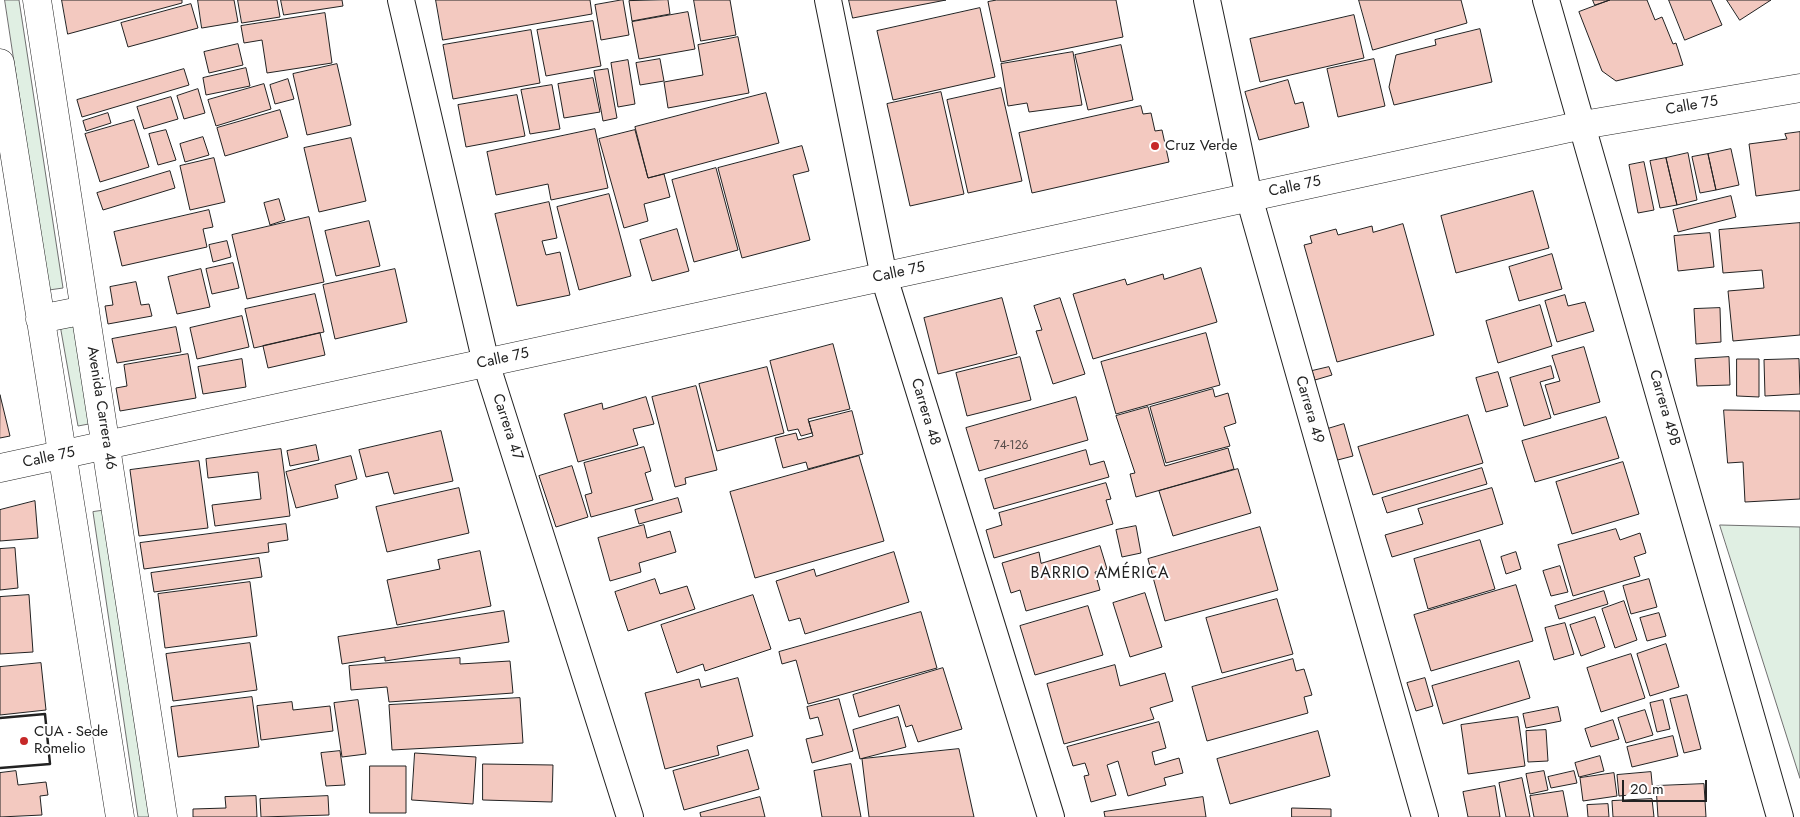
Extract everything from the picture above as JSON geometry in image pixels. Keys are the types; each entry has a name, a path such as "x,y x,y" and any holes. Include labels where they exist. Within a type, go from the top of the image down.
{"street":[{"name":"Avenida Carrera 46","path":"37,0 163,817"},
{"name":"Carrera 47","path":"401,0 486,363 630,817"},
{"name":"Carrera 48","path":"828,0 884,276 1051,817"},
{"name":"Carrera 49","path":"1207,0 1249,197 1424,817"},
{"name":"Carrera 49B","path":"1546,0 1780,817"},
{"path":"0,63 120,817"},
{"name":"Calle 75","path":"0,468 1583,125 1800,88"},
{"path":"40,319 85,310"}],"green space":[{"path":"5,0 19,0 63,288 49,290"},
{"path":"76,322 94,423 78,426 60,325"},
{"path":"107,510 152,817 138,817 93,512"},
{"path":"1720,525 1800,527 1800,778"}],"building":[{"path":"62,0 182,0 182,3 68,34"},
{"path":"198,0 234,0 238,22 202,28"},
{"path":"238,0 277,0 280,17 242,23"},
{"path":"281,0 342,0 343,6 284,15"},
{"path":"436,0 590,0 592,14 443,40"},
{"path":"623,0 629,35 601,40 595,5"},
{"path":"668,0 670,14 632,21 629,1"},
{"path":"694,0 730,0 736,35 701,41"},
{"path":"849,0 946,0 853,18"},
{"path":"997,0 1116,0 1123,37 1001,62 988,2"},
{"path":"1359,0 1461,0 1467,23 1373,50"},
{"path":"1593,0 1610,0 1595,5"},
{"path":"1610,0 1647,0 1655,20 1662,17 1673,44 1676,43 1683,65 1616,81 1602,71 1579,12"},
{"path":"1669,0 1711,0 1722,25 1685,40"},
{"path":"1727,0 1771,0 1740,20"},
{"path":"191,4 198,28 128,47 121,23"},
{"path":"980,8 995,77 893,100 877,31"},
{"path":"688,12 695,49 639,59 632,22"},
{"path":"325,13 332,63 267,73 262,40 244,43 241,26"},
{"path":"1354,15 1364,58 1260,82 1250,39"},
{"path":"593,21 601,66 546,76 537,30"},
{"path":"1480,29 1492,82 1394,105 1389,87 1396,55 1436,45 1435,40"},
{"path":"531,30 540,83 453,99 443,45"},
{"path":"738,37 749,93 668,108 664,82 703,75 698,45"},
{"path":"238,44 243,65 209,73 204,52"},
{"path":"1121,45 1133,100 1088,110 1075,55"},
{"path":"1073,52 1082,105 1029,112 1027,103 1008,106 1001,64"},
{"path":"660,59 664,81 640,85 636,63"},
{"path":"1374,59 1385,106 1338,117 1327,69"},
{"path":"628,60 635,104 618,107 611,63"},
{"path":"337,64 351,125 307,135 293,74"},
{"path":"246,68 250,86 206,95 203,78"},
{"path":"184,69 189,85 82,117 77,100"},
{"path":"608,69 617,118 603,121 594,71"},
{"path":"593,78 600,112 564,118 558,84"},
{"path":"288,79 294,99 275,104 270,85"},
{"path":"1288,80 1295,104 1303,102 1309,127 1259,140 1245,92"},
{"path":"264,84 271,109 216,126 208,100"},
{"path":"552,85 560,129 530,134 521,90"},
{"path":"1001,88 1022,181 968,193 947,100"},
{"path":"198,89 205,113 184,119 177,96"},
{"path":"941,92 964,194 910,206 887,104"},
{"path":"766,93 779,143 648,178 635,127"},
{"path":"517,95 525,136 466,147 458,105"},
{"path":"171,97 178,119 144,129 137,107"},
{"path":"1141,106 1143,114 1151,113 1155,131 1162,130 1169,162 1032,193 1019,133"},
{"path":"280,110 288,137 225,156 217,128"},
{"path":"108,113 111,123 86,131 83,121"},
{"path":"134,120 149,167 100,182 85,134"},
{"path":"595,129 608,188 551,200 548,184 496,195 487,152"},
{"path":"166,130 176,160 158,165 149,134"},
{"path":"635,130 648,178 664,174 670,197 644,204 648,221 624,228 599,139"},
{"path":"1800,132 1800,190 1756,196 1749,144 1787,139 1785,134"},
{"path":"203,137 209,155 185,162 180,144"},
{"path":"351,138 366,201 319,212 304,148"},
{"path":"802,146 809,171 793,175 810,240 742,258 718,168"},
{"path":"1731,149 1739,185 1716,190 1708,154"},
{"path":"1688,153 1697,200 1677,205 1666,158"},
{"path":"1708,154 1716,190 1700,193 1692,157"},
{"path":"214,158 225,202 190,210 180,166"},
{"path":"1666,158 1677,205 1660,208 1650,161"},
{"path":"1644,162 1654,210 1638,213 1629,165"},
{"path":"716,168 738,250 694,262 672,180"},
{"path":"170,171 175,188 103,210 97,193"},
{"path":"1533,191 1549,248 1456,273 1441,216"},
{"path":"609,194 631,276 579,290 557,207"},
{"path":"1731,196 1736,217 1678,232 1673,210"},
{"path":"279,199 285,220 270,225 264,203"},
{"path":"549,202 557,238 542,241 546,255 560,252 570,295 517,306 495,214"},
{"path":"209,210 213,227 203,229 207,247 122,266 114,232"},
{"path":"309,217 324,282 247,299 232,235"},
{"path":"369,221 380,266 336,276 325,231"},
{"path":"1800,223 1800,335 1733,341 1728,291 1764,288 1762,270 1723,273 1719,230"},
{"path":"1403,224 1434,335 1337,362 1304,245 1312,243 1310,236 1336,229 1338,235 1372,226 1373,232"},
{"path":"677,229 689,271 652,281 640,240"},
{"path":"1710,233 1714,267 1678,271 1674,236"},
{"path":"227,241 231,257 213,262 209,245"},
{"path":"1552,254 1562,289 1519,301 1509,267"},
{"path":"233,263 239,288 212,294 206,269"},
{"path":"1201,268 1217,322 1093,359 1073,294 1125,279 1127,285 1163,274 1164,279"},
{"path":"201,269 210,307 177,314 168,277"},
{"path":"395,269 407,322 335,339 323,285"},
{"path":"136,282 141,305 149,304 152,316 108,324 105,306 113,305 110,287"},
{"path":"315,294 324,332 254,348 245,309"},
{"path":"1565,295 1568,306 1585,302 1594,331 1557,342 1545,301"},
{"path":"1002,298 1017,354 938,374 924,318"},
{"path":"1060,298 1085,374 1053,384 1036,331 1042,330 1034,306"},
{"path":"1540,305 1552,346 1498,363 1486,321"},
{"path":"1720,308 1721,342 1696,344 1694,309"},
{"path":"242,316 249,347 197,359 190,328"},
{"path":"176,327 181,352 117,363 112,339"},
{"path":"320,333 325,355 268,368 263,346"},
{"path":"1206,333 1220,385 1116,414 1101,362"},
{"path":"833,344 850,409 808,419 812,433 801,436 798,429 788,431 770,361"},
{"path":"1584,347 1600,402 1554,415 1545,385 1560,381 1552,356"},
{"path":"188,354 196,398 120,411 116,388 127,386 124,365"},
{"path":"1020,357 1031,400 967,416 956,373"},
{"path":"1729,357 1730,385 1697,386 1695,359"},
{"path":"242,359 246,387 203,394 198,367"},
{"path":"1737,359 1759,359 1759,397 1737,396"},
{"path":"1799,359 1800,394 1765,396 1764,360"},
{"path":"1551,366 1554,378 1540,382 1551,418 1524,426 1510,378"},
{"path":"767,367 784,433 717,451 699,384"},
{"path":"1329,367 1332,375 1315,380 1312,371"},
{"path":"1498,372 1508,406 1486,412 1476,378"},
{"path":"696,386 717,470 685,478 686,484 675,487 652,397"},
{"path":"1213,389 1215,397 1228,393 1236,423 1224,427 1230,446 1166,463 1150,407"},
{"path":"0,395 10,436 0,438"},
{"path":"646,397 654,424 633,429 638,445 578,462 564,414 602,403 603,409"},
{"path":"1076,397 1088,440 979,471 966,428"},
{"path":"1148,407 1165,466 1228,448 1234,469 1136,497 1130,474 1135,473 1116,416"},
{"path":"1724,410 1800,411 1800,499 1745,502 1743,462 1728,463"},
{"path":"852,411 863,454 808,469 806,462 783,468 775,438 796,433 798,440 813,436 809,422"},
{"path":"1468,415 1483,463 1373,495 1358,447"},
{"path":"1606,417 1619,458 1535,482 1522,441"},
{"path":"1344,424 1353,456 1330,462 1321,431"},
{"path":"441,431 453,481 394,494 388,472 366,477 359,450"},
{"path":"316,445 319,460 290,466 287,451"},
{"path":"644,447 651,471 645,473 653,500 591,517 585,495 592,493 584,463"},
{"path":"281,449 290,516 215,526 212,505 261,499 258,472 208,478 206,459"},
{"path":"1086,450 1090,465 1104,461 1109,477 994,509 985,479"},
{"path":"351,456 357,479 335,485 338,498 296,508 286,472"},
{"path":"859,456 884,541 755,578 730,492"},
{"path":"199,461 208,528 139,536 130,470"},
{"path":"1623,462 1639,514 1572,534 1556,482"},
{"path":"572,466 588,517 556,527 539,476"},
{"path":"1482,468 1487,484 1387,513 1382,498"},
{"path":"1238,469 1251,513 1173,536 1159,491"},
{"path":"1106,483 1111,499 1106,500 1113,524 994,558 986,530 1002,525 999,513"},
{"path":"459,488 469,533 387,552 376,507"},
{"path":"1492,488 1503,524 1392,557 1385,535 1423,524 1418,509"},
{"path":"678,498 682,512 639,524 635,510"},
{"path":"35,501 38,538 0,541 0,510"},
{"path":"286,524 288,540 268,543 269,552 144,569 140,543"},
{"path":"644,525 647,538 670,531 676,552 639,563 641,572 610,581 598,538"},
{"path":"1136,526 1141,553 1122,557 1116,530"},
{"path":"1260,527 1278,590 1165,621 1148,559"},
{"path":"1616,529 1620,540 1640,533 1646,553 1634,557 1640,576 1573,596 1558,545"},
{"path":"1480,540 1495,589 1428,609 1414,559"},
{"path":"1100,546 1107,569 1095,572 1100,590 1026,611 1020,590 1011,593 1002,563 1039,552 1041,563"},
{"path":"15,548 18,588 0,590 0,549"},
{"path":"480,551 491,606 397,625 387,580 440,569 438,560"},
{"path":"894,552 909,602 805,634 800,618 789,621 776,581 814,569 816,576"},
{"path":"1516,552 1521,569 1506,574 1501,557"},
{"path":"259,558 262,577 154,592 151,573"},
{"path":"1560,566 1568,592 1551,596 1543,571"},
{"path":"655,579 660,594 687,586 695,609 628,631 615,592"},
{"path":"1649,579 1657,607 1631,614 1623,586"},
{"path":"250,582 257,636 165,648 158,594"},
{"path":"1516,585 1533,641 1431,671 1414,615"},
{"path":"1604,591 1608,604 1559,619 1555,606"},
{"path":"1145,593 1162,647 1130,657 1113,603"},
{"path":"29,595 33,652 0,654 0,597"},
{"path":"753,595 771,649 705,671 703,664 677,673 661,625"},
{"path":"1277,599 1293,654 1222,673 1206,618"},
{"path":"1624,601 1637,640 1615,648 1602,609"},
{"path":"1088,606 1103,655 1035,675 1020,626"},
{"path":"504,611 509,642 385,661 385,657 342,664 338,637"},
{"path":"921,612 937,668 808,704 796,660 782,664 779,652"},
{"path":"1659,613 1666,636 1647,641 1640,618"},
{"path":"1595,617 1605,647 1581,656 1570,625"},
{"path":"1565,623 1574,654 1554,660 1545,628"},
{"path":"250,643 257,690 173,701 166,654"},
{"path":"1666,644 1679,687 1650,696 1637,654"},
{"path":"1631,654 1645,698 1601,712 1587,668"},
{"path":"460,658 460,664 510,661 513,693 389,702 387,687 351,690 349,666"},
{"path":"1293,659 1296,671 1304,669 1312,695 1304,697 1308,713 1207,741 1192,687"},
{"path":"1519,661 1530,698 1443,724 1432,686"},
{"path":"41,663 46,710 0,715 0,667"},
{"path":"1115,665 1120,686 1165,673 1173,701 1150,708 1154,719 1064,744 1047,684"},
{"path":"943,668 962,729 918,742 912,725 906,727 899,705 859,717 853,695"},
{"path":"738,678 753,736 717,746 719,755 665,769 645,693 699,679 701,687"},
{"path":"1425,678 1433,706 1416,711 1407,683"},
{"path":"1687,695 1701,749 1684,753 1670,699"},
{"path":"252,697 259,747 178,757 171,707"},
{"path":"520,698 523,743 392,750 389,705"},
{"path":"839,699 853,751 812,763 806,739 823,735 818,717 810,719 807,707"},
{"path":"358,700 366,754 342,757 334,703"},
{"path":"1663,700 1670,729 1657,732 1650,703"},
{"path":"292,702 293,710 330,706 333,731 261,740 257,706"},
{"path":"1558,707 1561,721 1526,728 1523,714"},
{"path":"1645,710 1653,735 1626,743 1618,718"},
{"path":"898,717 906,747 860,759 853,730"},
{"path":"1518,717 1525,766 1468,774 1461,725"},
{"path":"1613,720 1619,739 1591,747 1585,729"},
{"path":"1159,722 1166,748 1152,752 1155,765 1179,758 1183,773 1164,778 1166,785 1128,796 1118,761 1107,765 1116,795 1091,802 1084,776 1089,775 1085,763 1073,766 1067,747"},
{"path":"1546,730 1548,761 1528,762 1526,731"},
{"path":"1318,731 1330,776 1230,804 1217,759"},
{"path":"1673,736 1678,756 1632,767 1627,747"},
{"path":"959,749 974,817 869,817 862,759"},
{"path":"748,750 759,789 684,810 673,771"},
{"path":"340,751 345,785 326,786 321,753"},
{"path":"415,753 476,757 473,804 412,800"},
{"path":"1600,756 1604,771 1579,777 1575,763"},
{"path":"483,764 553,765 552,802 483,800"},
{"path":"851,764 861,817 822,817 814,771"},
{"path":"370,766 406,766 406,813 370,813"},
{"path":"16,771 18,785 46,782 48,795 40,796 42,815 0,817 0,773"},
{"path":"1544,771 1548,790 1530,794 1526,774"},
{"path":"1574,771 1577,783 1551,788 1548,777"},
{"path":"1651,772 1653,793 1619,796 1617,775"},
{"path":"1614,773 1617,796 1583,801 1580,778"},
{"path":"1522,778 1530,817 1506,817 1499,783"},
{"path":"1704,784 1706,817 1658,817 1656,786"},
{"path":"1495,786 1500,817 1468,817 1463,792"},
{"path":"1563,791 1568,817 1534,817 1530,796"},
{"path":"256,796 257,817 193,817 193,809 226,808 225,797"},
{"path":"328,796 329,815 261,817 260,799"},
{"path":"760,797 765,817 701,817 700,813"},
{"path":"1203,797 1206,817 1105,817 1104,812"},
{"path":"1652,799 1654,817 1613,817 1612,801"},
{"path":"1608,804 1609,817 1588,817 1587,805"},
{"path":"1292,808 1331,809 1331,817 1292,817"}],"wall":[{"path":"0,718 45,714 50,764 0,768"}],"place":[{"name":"Cruz Verde","path":"1155,146"},
{"name":"CUA - Sede Romelio","path":"24,741"}],"district":[{"name":"BARRIO AMÉRICA","path":"1100,574"}]}
